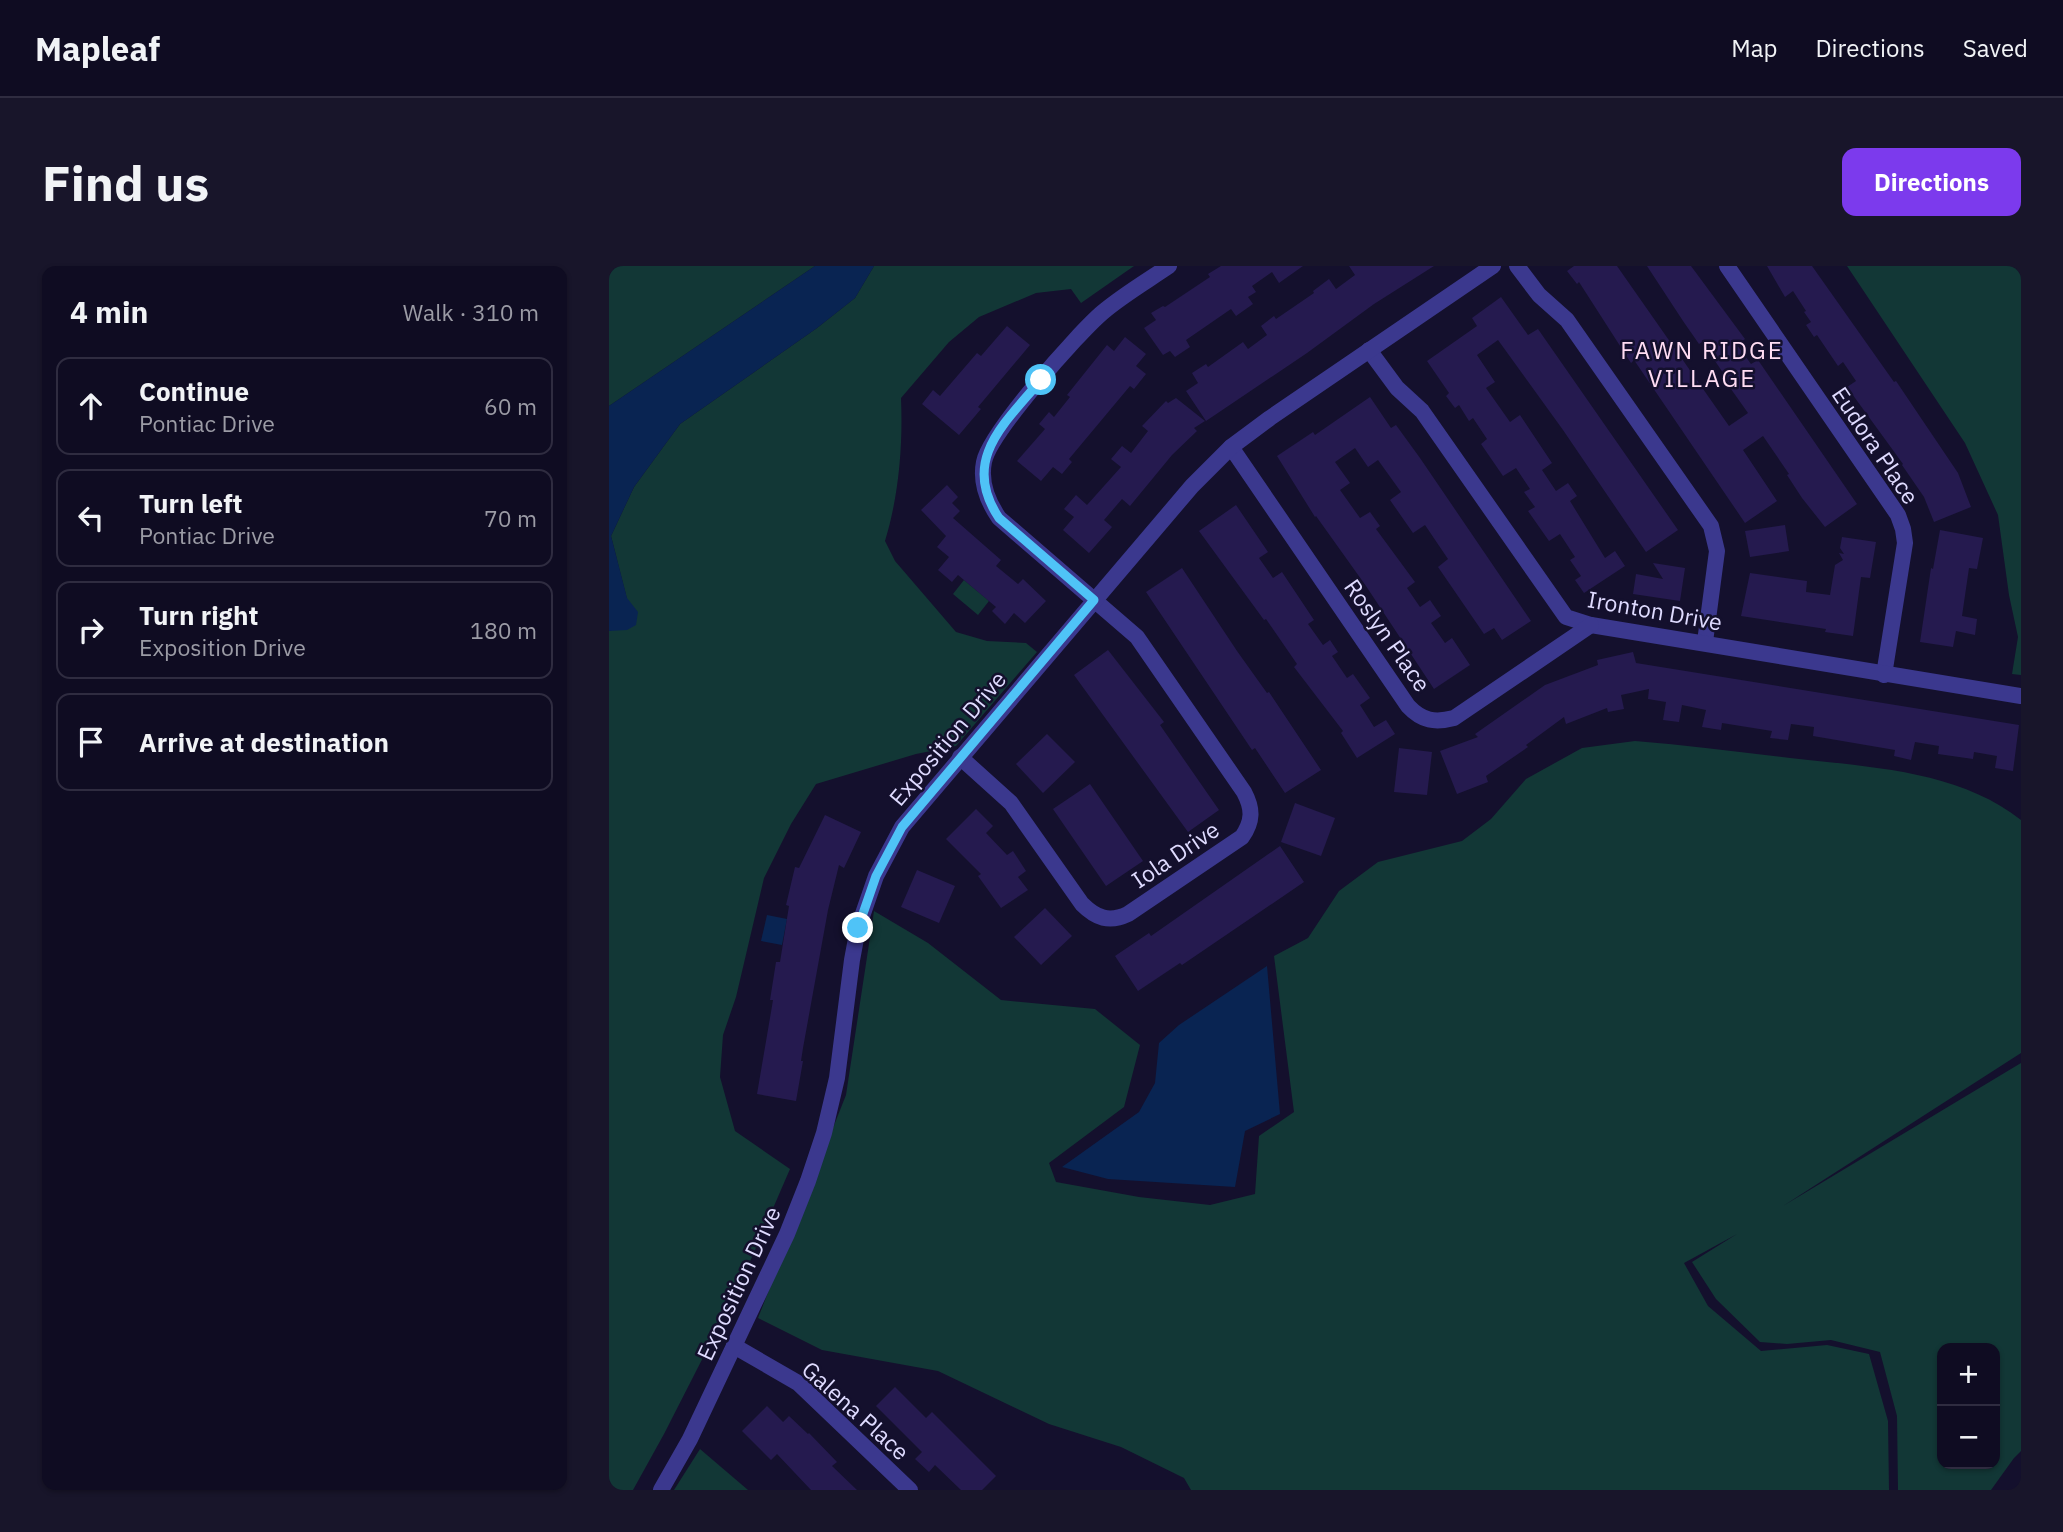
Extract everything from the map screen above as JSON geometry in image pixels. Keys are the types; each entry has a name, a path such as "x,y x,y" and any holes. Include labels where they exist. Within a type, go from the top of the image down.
{"street":[{"name":"Iola Drive","path":"960,757 1011,803 1082,904 1092,914 1104,919 1117,919 1128,914 1242,837 1249,827 1250,804 1244,792 1137,637 999,518 986,491 984,462 990,444 1003,425 1104,310 1169,266"},
{"name":"Exposition Drive","path":"661,1490 690,1439 787,1234 824,1133 841,1056 852,955 866,901 881,864 902,827 1192,486 1231,447 1493,266"},
{"path":"1517,266 1539,295 1567,320 1711,526 1717,551 1705,642"},
{"name":"Eudora Place","path":"1727,266 1898,515 1903,528 1905,543 1884,675"},
{"name":"Ironton Drive","path":"1369,350 1397,388 1422,411 1566,617 1591,625 2021,696"},
{"name":"Roslyn Place","path":"1231,447 1416,715 1443,721 1454,718 1591,625"},
{"name":"Galena Place","path":"734,1346 799,1383 910,1490"}],"green space":[{"path":"609,266 815,266 609,406"},
{"path":"874,266 1134,266 1081,303 1071,289 1036,293 979,317 949,342 901,398 899,470 885,541 895,561 956,632 987,641 1026,643 1037,652 956,746 916,754 816,784 791,824 764,878 736,997 723,1035 720,1077 735,1131 790,1169 739,1287 633,1490 609,1490 609,631 627,599 611,536 634,487 680,424 817,328 855,298"},
{"path":"1847,266 2021,266 2021,675 2012,674 2018,637 1998,515 1965,443"},
{"path":"964,580 989,601 978,615 953,594"},
{"path":"1635,741 1881,768 1911,774 1969,790 1996,803 2021,820 2021,1053 1783,1206 2021,1063 2021,1451 1991,1490 1898,1490 1897,1416 1880,1352 1831,1340 1787,1344 1760,1342 1716,1299 1692,1262 1737,1234 1684,1263 1708,1306 1761,1351 1827,1345 1869,1354 1888,1421 1889,1490 1191,1490 1184,1478 1121,1447 1049,1424 938,1371 822,1350 758,1318 846,1095 874,911 928,943 1001,1000 1095,1009 1140,1045 1124,1107 1049,1163 1056,1182 1139,1197 1210,1205 1255,1194 1259,1136 1294,1112 1274,956 1308,938 1339,891 1378,862 1462,841 1491,819 1526,779 1582,748"},
{"path":"700,1449 748,1490 674,1490"}],"water":[{"path":"815,266 874,266 855,298 817,328 680,424 634,487 611,536 627,598 638,612 636,625 627,630 609,631 609,406"},
{"path":"767,915 787,919 782,945 761,941"},
{"path":"1267,966 1280,1114 1245,1131 1235,1187 1108,1179 1062,1167 1139,1112 1155,1083 1159,1043 1179,1025"}],"building":[{"path":"1221,266 1303,266 1279,283 1272,272 1252,286 1256,292 1248,297 1253,304 1236,316 1231,309 1186,340 1190,347 1175,357 1170,351 1163,355 1144,328 1156,320 1151,313 1165,307 1210,277 1208,274"},
{"path":"1349,266 1434,266 1374,304 1206,421 1186,391 1198,383 1192,373 1206,364 1208,367 1243,342 1248,349 1267,335 1261,326 1274,316 1276,319 1314,293 1313,291 1329,279 1336,289 1355,275"},
{"path":"1574,266 1617,266 1729,426 1748,413 1702,342 1699,344 1647,266 1691,266 1745,339 1737,345 1751,364 1758,360 1857,504 1825,527 1802,498 1763,436 1743,450 1777,501 1745,523 1634,360 1631,363 1579,282 1577,284 1567,271"},
{"path":"1767,266 1812,266 1894,382 1896,381 1958,473 1971,507 1934,522 1924,497 1903,464 1847,387 1856,381 1843,362 1838,366 1817,335 1814,337 1806,325 1811,322 1804,312 1806,311 1793,291 1785,297"},
{"path":"1501,297 1528,335 1538,329 1678,530 1646,552 1498,340 1477,355 1495,382 1486,388 1510,422 1520,415 1552,463 1542,470 1556,491 1568,483 1577,496 1570,501 1605,558 1615,551 1625,566 1584,593 1575,580 1581,576 1570,560 1575,557 1560,534 1549,541 1528,511 1535,507 1524,492 1530,489 1516,468 1503,476 1481,444 1487,439 1473,418 1469,421 1459,405 1455,408 1446,396 1449,393 1427,361 1477,326 1472,318"},
{"path":"1007,326 1030,345 978,407 981,409 959,435 922,404 933,390 940,396 977,353 981,356"},
{"path":"1125,337 1146,354 1136,366 1146,374 1134,389 1130,386 1069,459 1072,462 1062,474 1053,467 1041,481 1017,461 1045,429 1039,424 1049,412 1054,417 1070,397 1067,395 1107,345 1114,351"},
{"path":"1370,397 1391,428 1396,425 1420,458 1531,621 1502,640 1494,628 1484,634 1438,567 1448,559 1425,525 1413,533 1390,500 1401,492 1378,460 1368,467 1355,448 1335,462 1350,483 1340,490 1360,518 1370,512 1380,526 1376,529 1415,582 1407,588 1420,607 1430,600 1441,616 1431,623 1445,643 1452,638 1470,665 1434,689 1366,586 1315,517 1277,456 1313,432 1315,435"},
{"path":"1176,398 1205,421 1194,428 1197,431 1172,455 1130,506 1122,499 1104,520 1112,527 1089,553 1063,530 1074,517 1064,509 1076,495 1087,505 1121,467 1111,459 1122,446 1131,453 1148,431 1142,426 1166,401 1168,403"},
{"path":"947,485 958,497 952,503 960,511 953,518 1001,560 996,566 1018,584 1023,579 1046,601 1025,623 1014,613 1005,624 992,611 996,607 958,575 952,582 938,570 949,557 937,547 946,536 921,510"},
{"path":"1236,505 1268,552 1259,558 1273,578 1282,572 1314,620 1308,624 1323,645 1330,640 1338,652 1332,656 1347,678 1353,674 1370,698 1360,705 1374,727 1386,720 1395,734 1357,758 1341,733 1343,731 1294,667 1297,664 1266,619 1264,620 1199,531"},
{"path":"1785,525 1789,551 1750,557 1745,531"},
{"path":"1940,530 1983,538 1977,569 1969,568 1962,616 1977,619 1975,635 1956,631 1953,647 1920,642 1931,568 1933,569"},
{"path":"1842,537 1876,542 1870,578 1861,577 1853,636 1825,632 1826,629 1741,616 1750,573 1807,581 1806,592 1830,595 1835,565 1843,560 1839,553 1844,554 1840,548"},
{"path":"1653,563 1685,568 1680,601 1633,594 1636,574 1663,579"},
{"path":"1182,568 1321,770 1285,793 1255,748 1252,750 1146,592"},
{"path":"1108,650 1164,722 1160,725 1219,810 1188,832 1074,675"},
{"path":"1633,652 1636,663 2019,725 2013,771 1995,768 1997,756 1974,752 1973,759 1938,754 1939,746 1915,742 1911,760 1894,756 1895,750 1813,736 1814,727 1791,724 1788,740 1770,738 1772,731 1722,723 1721,730 1702,727 1706,710 1682,705 1679,722 1663,720 1666,702 1648,699 1649,689 1621,695 1624,709 1608,712 1607,708 1566,724 1564,717 1526,745 1528,747 1486,776 1488,782 1457,794 1440,751 1478,737 1475,734 1545,685 1598,665 1597,660"},
{"path":"1047,734 1075,762 1043,793 1016,764"},
{"path":"1399,748 1432,752 1427,795 1394,792"},
{"path":"1090,784 1143,861 1106,886 1053,809"},
{"path":"1295,803 1335,818 1321,856 1281,842"},
{"path":"976,809 993,826 986,833 1007,855 1013,851 1026,871 1018,877 1028,890 1001,908 978,876 981,874 946,839"},
{"path":"825,815 861,832 844,868 839,865 828,910 796,1101 757,1094 773,1000 770,1000 776,962 780,962 789,906 786,905 795,867 799,868"},
{"path":"1280,846 1304,882 1182,965 1180,963 1138,991 1115,956 1149,933 1151,936"},
{"path":"917,870 955,886 939,923 901,907"},
{"path":"1045,908 1072,936 1041,965 1014,937"},
{"path":"895,1387 926,1418 932,1412 996,1476 982,1490 961,1490 935,1465 929,1472 915,1459 922,1452 876,1406"},
{"path":"767,1406 783,1422 789,1416 809,1433 837,1462 832,1466 857,1490 811,1490 777,1454 771,1460 742,1431"}],"district":[{"name":"FAWN RIDGE VILLAGE","path":"1702,364"}],"route":[{"path":"858,928 881,864 902,827 1094,600 999,518 986,491 984,462 990,444 1041,380"}]}
